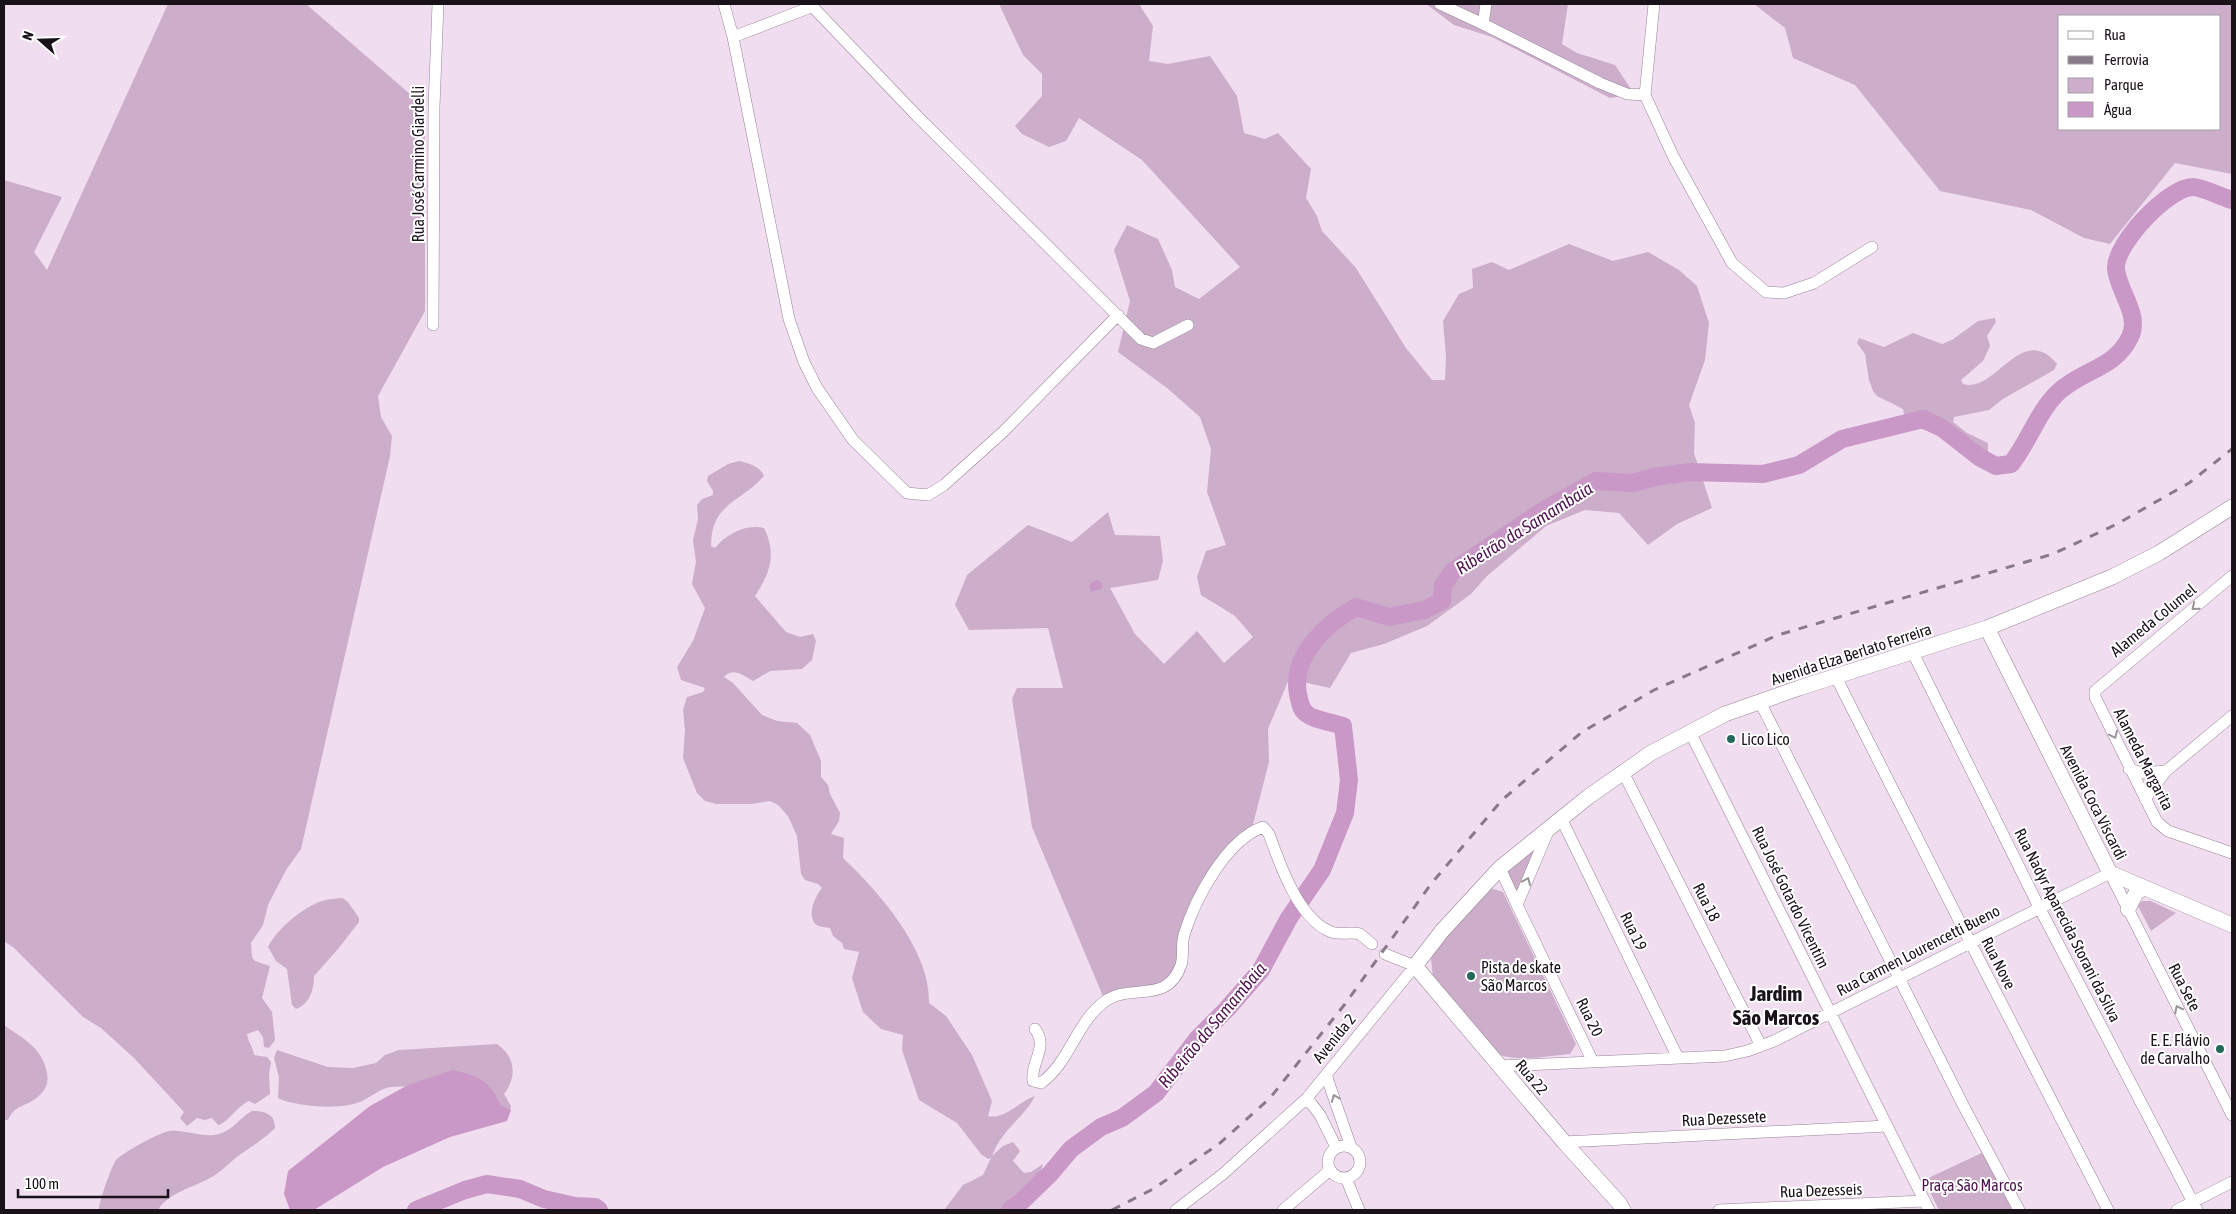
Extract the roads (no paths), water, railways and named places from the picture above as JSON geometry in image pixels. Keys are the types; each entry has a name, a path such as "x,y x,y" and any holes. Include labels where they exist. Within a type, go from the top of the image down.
{"street":[{"name":"Rua José Carmino Giardelli","path":"433,325 434,107 438,4"},
{"path":"724,4 733,37 789,319 804,362 817,388 853,440 907,493 928,495 944,485 1003,432 1118,315"},
{"path":"1440,4 1627,94 1645,95"},
{"path":"1483,24 1486,4"},
{"path":"1654,4 1645,95 1673,156 1732,263 1766,292 1784,293 1814,283 1872,248"},
{"path":"733,37 811,5 1141,339 1148,343 1153,343 1188,325"},
{"name":"Avenida Elza Berlato Ferreira","path":"1500,868 1555,823 1650,753 1725,714 1836,676 1988,628 2112,577 2159,554 2232,508"},
{"name":"Alameda Columel","path":"2095,691 2232,576"},
{"name":"Avenida Coca Viscardi","path":"1988,628 2110,872 2232,925"},
{"name":"Rua Nadyr Aparecida Storani da Silva","path":"1913,653 2039,907 2195,1206"},
{"name":"Rua Nove","path":"1836,676 2108,1210"},
{"name":"Alameda Margarita","path":"2095,691 2095,697 2129,769 2161,826 2230,850"},
{"path":"1760,702 1899,978 2019,1210"},
{"path":"2145,800 2166,771 2232,716"},
{"name":"Rua José Gotardo Vicentim","path":"1690,732 1926,1206"},
{"path":"2129,769 2143,772 2166,771"},
{"name":"Rua 18","path":"1623,772 1761,1046"},
{"path":"1517,905 1555,823"},
{"name":"Rua 19","path":"1555,823 1678,1058"},
{"path":"1035,1029 1040,1036 1041,1046 1032,1072 1033,1081 1042,1083 1054,1074 1091,1013 1105,1001 1127,993 1150,993 1169,986 1181,965 1184,936 1206,885 1230,851 1251,832 1263,827 1269,834 1291,888 1319,925 1332,933 1360,934 1372,944"},
{"name":"Rua 20","path":"1500,868 1594,1062"},
{"name":"Avenida 2","path":"1176,1210 1223,1174 1307,1098 1442,931 1500,868"},
{"name":"Rua Carmen Lourencetti Bueno","path":"1499,1066 1724,1056 1761,1046 2110,872"},
{"name":"Rua Sete","path":"2110,872 2232,1115"},
{"path":"2128,908 2136,893 2144,888"},
{"path":"1385,954 1415,966"},
{"name":"Rua 22","path":"1415,966 1623,1210"},
{"path":"1326,1075 1351,1147 1360,1158 1360,1165 1357,1171 1346,1178 1334,1175 1330,1170 1328,1156 1336,1147 1351,1147"},
{"path":"1307,1098 1320,1115 1336,1147"},
{"name":"Rua Dezessete","path":"1564,1142 1887,1126"},
{"path":"1283,1210 1330,1170"},
{"path":"1346,1178 1359,1210"},
{"path":"2177,1210 2195,1206 2232,1182"},
{"name":"Rua Dezesseis","path":"1719,1210 1926,1206"}],"water":[{"path":"1097,580 1101,582 1103,588 1090,592 1090,583"},
{"path":"453,1070 476,1077 488,1085 500,1105 511,1110 507,1121 450,1137 383,1167 314,1210 290,1210 284,1194 288,1171 370,1106 408,1085"}],"waterway":[{"name":"Ribeirão da Samambaia","path":"1010,1210 1050,1174 1071,1149 1101,1127 1122,1118 1156,1093 1198,1038 1226,1010 1261,970 1289,918 1322,870 1345,813 1349,780 1343,726 1314,718 1305,712 1300,703 1297,680 1305,654 1313,642 1333,622 1356,607 1389,617 1424,610 1442,601 1443,585 1453,571 1544,510 1596,481 1633,483 1654,477 1690,472 1763,474 1799,465 1842,439 1923,419 1942,428 1979,457 1996,466 2011,464 2054,396 2071,382 2117,355 2130,337 2133,329 2133,320 2116,269 2124,246 2144,219 2170,196 2193,187 2232,200"},
{"name":"Ribeirão da Samambaia","path":"416,1210 465,1190 487,1184 520,1189 544,1199 575,1206 595,1207 599,1210"}],"railway":[{"path":"1112,1210 1153,1189 1219,1144 1270,1098 1345,1004 1431,884 1502,800 1582,732 1654,690 1778,635 2053,554 2117,524 2189,483 2232,449"}],"place":[{"name":"Lico Lico","path":"1731,739"},
{"name":"Pista de skate São Marcos","path":"1471,976"},
{"name":"E. E. Flávio de Carvalho","path":"2220,1049"}],"district":[{"name":"Jardim São Marcos","path":"1776,1005"}],"park label":[{"name":"Praça São Marcos","path":"1972,1185"}]}
